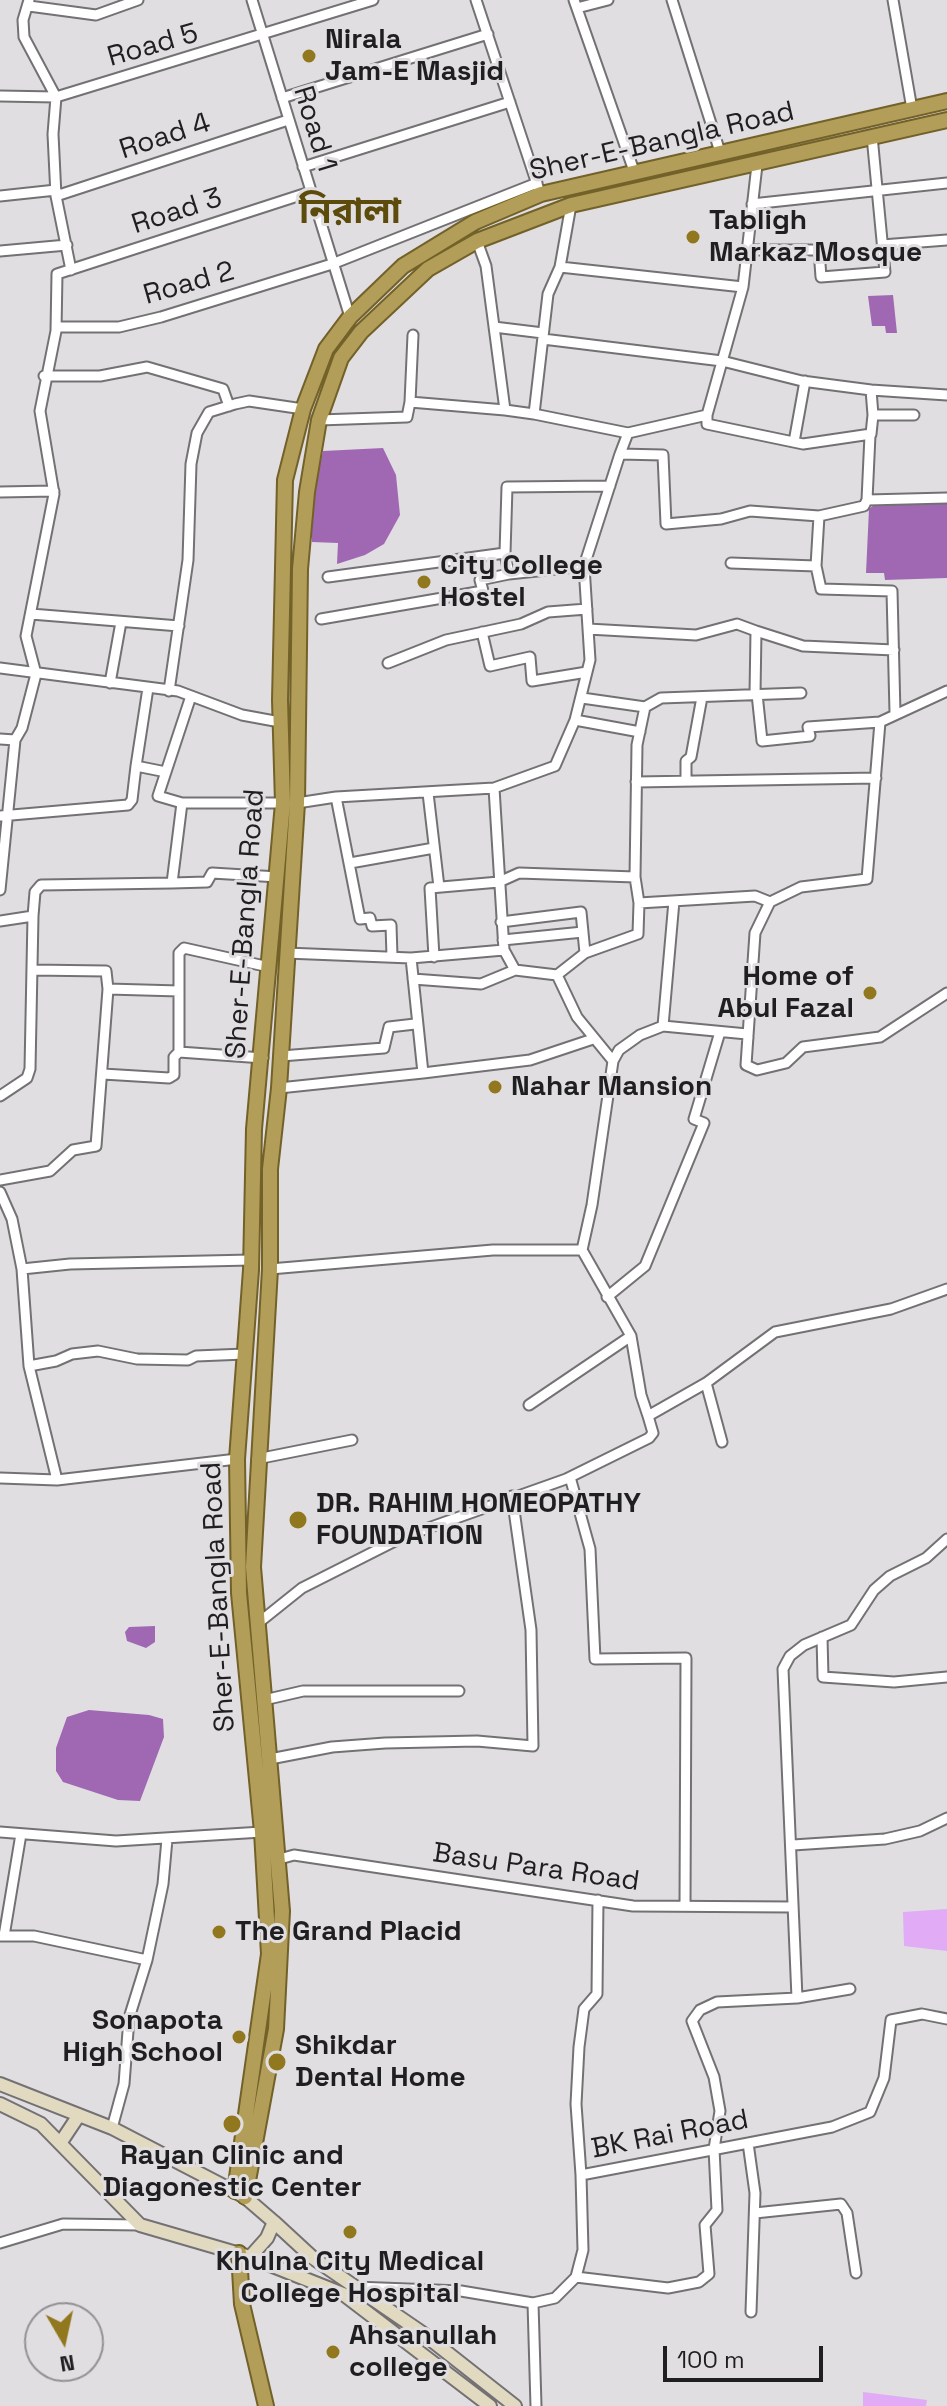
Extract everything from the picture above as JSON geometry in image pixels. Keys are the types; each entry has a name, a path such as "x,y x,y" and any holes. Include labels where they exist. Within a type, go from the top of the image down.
{"highway":[{"name":"Sher-E-Bangla Road","path":"240,2194 269,1954 254,1670 257,1624 253,1567 270,1269 270,1169 279,1088 286,953 290,803 280,722 285,480 303,409 326,349 350,317 403,266 539,188 634,171 947,101"},
{"name":"Sher-E-Bangla Road","path":"240,2194 276,2029 282,1911 264,1700 254,1670 239,1593 237,1459 251,1252 254,1129 278,877 290,803 300,700 300,569 308,481 319,420 341,358 361,332 415,280 477,241 571,205 947,120"},
{"path":"682,160 683,180"},
{"path":"403,266 415,280"},
{"path":"283,568 300,569"},
{"path":"280,700 300,700"},
{"path":"251,1252 270,1243"},
{"path":"245,2255 242,2304 266,2406"}],"main road":[{"path":"0,2084 112,2128 240,2194 313,2258 421,2332 515,2406"},
{"path":"0,2104 41,2124 140,2225 245,2255 343,2294 490,2406"},
{"path":"61,2142 79,2115"},
{"path":"245,2255 267,2238 274,2222"}],"street":[{"path":"71,270 56,193 53,134 56,97 24,37 23,20 29,3 96,15 138,0"},
{"name":"Road 1","path":"252,0 350,317"},
{"name":"Road 5","path":"0,96 56,97 373,0"},
{"path":"476,0 539,188"},
{"path":"608,0 576,4 634,171"},
{"path":"672,0 720,152"},
{"path":"893,0 912,109"},
{"path":"282,98 488,34"},
{"path":"303,167 510,102"},
{"name":"Road 4","path":"0,196 56,193 288,120"},
{"path":"748,250 819,250 821,277 885,272 872,136"},
{"path":"757,165 743,287 707,424 803,444 870,435"},
{"path":"752,204 947,183"},
{"name":"Road 2","path":"56,327 119,327 332,264 539,188"},
{"name":"Road 3","path":"56,327 57,274 310,192"},
{"path":"534,414 548,294 560,267 571,205"},
{"path":"882,245 947,240"},
{"path":"477,241 486,266 505,410"},
{"path":"0,251 67,245"},
{"path":"560,267 743,287"},
{"path":"0,890 4,816 15,740 22,728 36,674 26,636 54,491 40,411 44,376 56,327"},
{"path":"494,327 722,361 805,381 871,390 947,395"},
{"path":"319,420 407,417 413,335"},
{"path":"44,376 100,376 147,367 223,389 229,406"},
{"path":"794,442 805,381"},
{"path":"620,454 663,455 666,524 721,519 750,511 819,516 864,506 873,415 871,390"},
{"path":"169,691 188,560 191,464 197,433 209,412 249,401 303,409"},
{"path":"410,402 534,414 628,433 707,415"},
{"path":"873,415 914,415"},
{"path":"191,696 158,796 182,803 290,803 336,797 494,788 555,766 575,720 587,672 584,566 628,433"},
{"path":"509,574 505,553 507,487 610,486"},
{"path":"0,492 54,491"},
{"path":"867,500 947,498"},
{"path":"819,516 816,566 821,589 892,591 895,713"},
{"path":"328,577 505,553"},
{"path":"731,563 816,566"},
{"path":"321,619 483,591 480,580 509,574 584,566"},
{"path":"388,663 446,640 521,624 548,612 587,609"},
{"path":"31,614 179,626"},
{"path":"110,683 121,622"},
{"path":"588,629 696,635 737,624 803,646 894,650"},
{"path":"756,631 756,694 762,741 810,736 808,727 880,722 947,691"},
{"path":"482,632 490,666 530,657 532,681 587,672"},
{"path":"0,668 169,691 242,715 280,722"},
{"path":"4,816 128,805 132,800 148,688"},
{"path":"582,698 645,707 661,698 801,693"},
{"path":"686,781 686,761 691,757 702,697"},
{"path":"413,979 481,984 515,970 557,975 585,953 638,934 636,782 645,707"},
{"path":"575,720 640,732"},
{"path":"880,722 867,879 801,887 770,902 755,933 746,1065 757,1070 786,1063 803,1047 880,1037 947,993"},
{"path":"0,739 15,740"},
{"path":"136,766 166,772"},
{"path":"636,782 876,778"},
{"path":"494,788 501,922 504,945 515,970"},
{"path":"428,793 439,887"},
{"path":"336,797 360,919 370,918 372,926 391,925 392,956"},
{"path":"172,883 182,803"},
{"path":"350,863 434,848"},
{"path":"0,1096 27,1078 30,1069 33,916 35,892 41,885 207,882 212,873 278,877"},
{"path":"434,957 430,888 499,882 519,873 635,877"},
{"path":"639,903 755,896 770,902"},
{"path":"663,1026 674,901"},
{"path":"501,922 581,912 585,953"},
{"path":"0,921 33,916"},
{"path":"286,953 434,957 583,932"},
{"path":"103,1074 169,1078 174,1075 174,1057 179,1052 179,953 184,948 269,967"},
{"path":"411,958 415,1024 423,1073"},
{"path":"0,1180 50,1171 73,1150 96,1146 108,989 106,971 32,970"},
{"path":"557,975 577,1017 613,1061"},
{"path":"108,989 179,991"},
{"path":"281,1056 384,1048 389,1027 415,1024"},
{"path":"257,1624 302,1588 403,1537 570,1477 649,1438 653,1433 641,1395 631,1336 582,1250 613,1061 619,1050 640,1035 663,1026 747,1034 748,1038"},
{"path":"607,1297 645,1266 704,1123 694,1119 720,1032"},
{"path":"279,1088 530,1060 593,1039"},
{"path":"179,1052 263,1058"},
{"path":"0,1192 12,1219 22,1269 29,1366 57,1480"},
{"path":"270,1269 493,1250 582,1250"},
{"path":"22,1269 251,1252"},
{"path":"648,1416 706,1383 775,1332 891,1309 947,1289"},
{"path":"529,1405 631,1336"},
{"path":"29,1366 72,1354 98,1351 137,1359 188,1360 196,1356 245,1354"},
{"path":"706,1383 722,1442"},
{"path":"257,1459 352,1440"},
{"path":"0,1478 57,1480 237,1459"},
{"path":"570,1477 590,1549 595,1659 686,1658 685,1906"},
{"path":"270,1759 332,1747 385,1743 477,1741 533,1746 531,1630 512,1496"},
{"path":"797,1998 792,1907 793,1845 783,1669 790,1656 822,1637 851,1625 874,1590 890,1576 926,1558 947,1539"},
{"path":"822,1637 823,1677 894,1682 947,1677"},
{"path":"264,1700 303,1691 459,1691"},
{"path":"793,1845 885,1839 920,1831 947,1818"},
{"path":"0,1832 116,1841 262,1832"},
{"path":"21,1834 2,1936 34,1936 147,1960"},
{"path":"112,2128 124,2084 129,2018 147,1960 163,1884 167,1839"},
{"name":"Basu Para Road","path":"276,1860 294,1855 390,1872 513,1885 633,1906 792,1907"},
{"path":"581,2175 576,2104 579,2047 584,2009 597,1994 598,1900"},
{"path":"355,2287 461,2291 533,2303 555,2298 576,2277 661,2288 705,2279 709,2274 705,2225 717,2210 714,2149 720,2111 716,2088 692,2021 700,2010 717,2002 797,1998 850,1989"},
{"name":"BK Rai Road","path":"576,2277 583,2250 581,2175 832,2127 870,2112 884,2078 891,2020 922,2014 947,2019"},
{"path":"748,2143 755,2213 751,2312"},
{"path":"755,2213 841,2204 847,2213 856,2273"},
{"path":"0,2243 63,2224 140,2225"},
{"path":"533,2303 536,2406"}],"shaded area":[{"path":"893,295 897,333 886,333 885,326 872,326 868,296"},
{"path":"383,448 396,475 400,515 384,544 365,555 337,564 338,543 312,542 311,506 323,451"},
{"path":"947,502 947,578 885,580 884,573 866,573 869,509 874,505"},
{"path":"155,1626 155,1642 146,1648 127,1641 125,1632 129,1627"},
{"path":"89,1710 163,1719 164,1737 140,1801 118,1800 63,1782 56,1771 56,1748 67,1717"},
{"path":"947,1909 947,1951 904,1946 903,1912"},
{"path":"863,2392 927,2400 926,2406 863,2406"}],"place":[{"name":"Nirala Jam-E Masjid","path":"309,56"},
{"name":"Tabligh Markaz Mosque","path":"693,237"},
{"name":"City College Hostel","path":"424,582"},
{"name":"Home of Abul Fazal","path":"870,993"},
{"name":"Nahar Mansion","path":"495,1087"},
{"name":"DR. RAHIM HOMEOPATHY FOUNDATION","path":"298,1520"},
{"name":"The Grand Placid","path":"219,1932"},
{"name":"Sonapota High School","path":"239,2037"},
{"name":"Shikdar Dental Home","path":"277,2062"},
{"name":"Rayan Clinic and Diagonestic Center","path":"232,2124"},
{"name":"Khulna City Medical College Hospital","path":"350,2232"},
{"name":"Ahsanullah college","path":"333,2352"}],"district":[{"name":"নিরালা","path":"350,213"}]}
